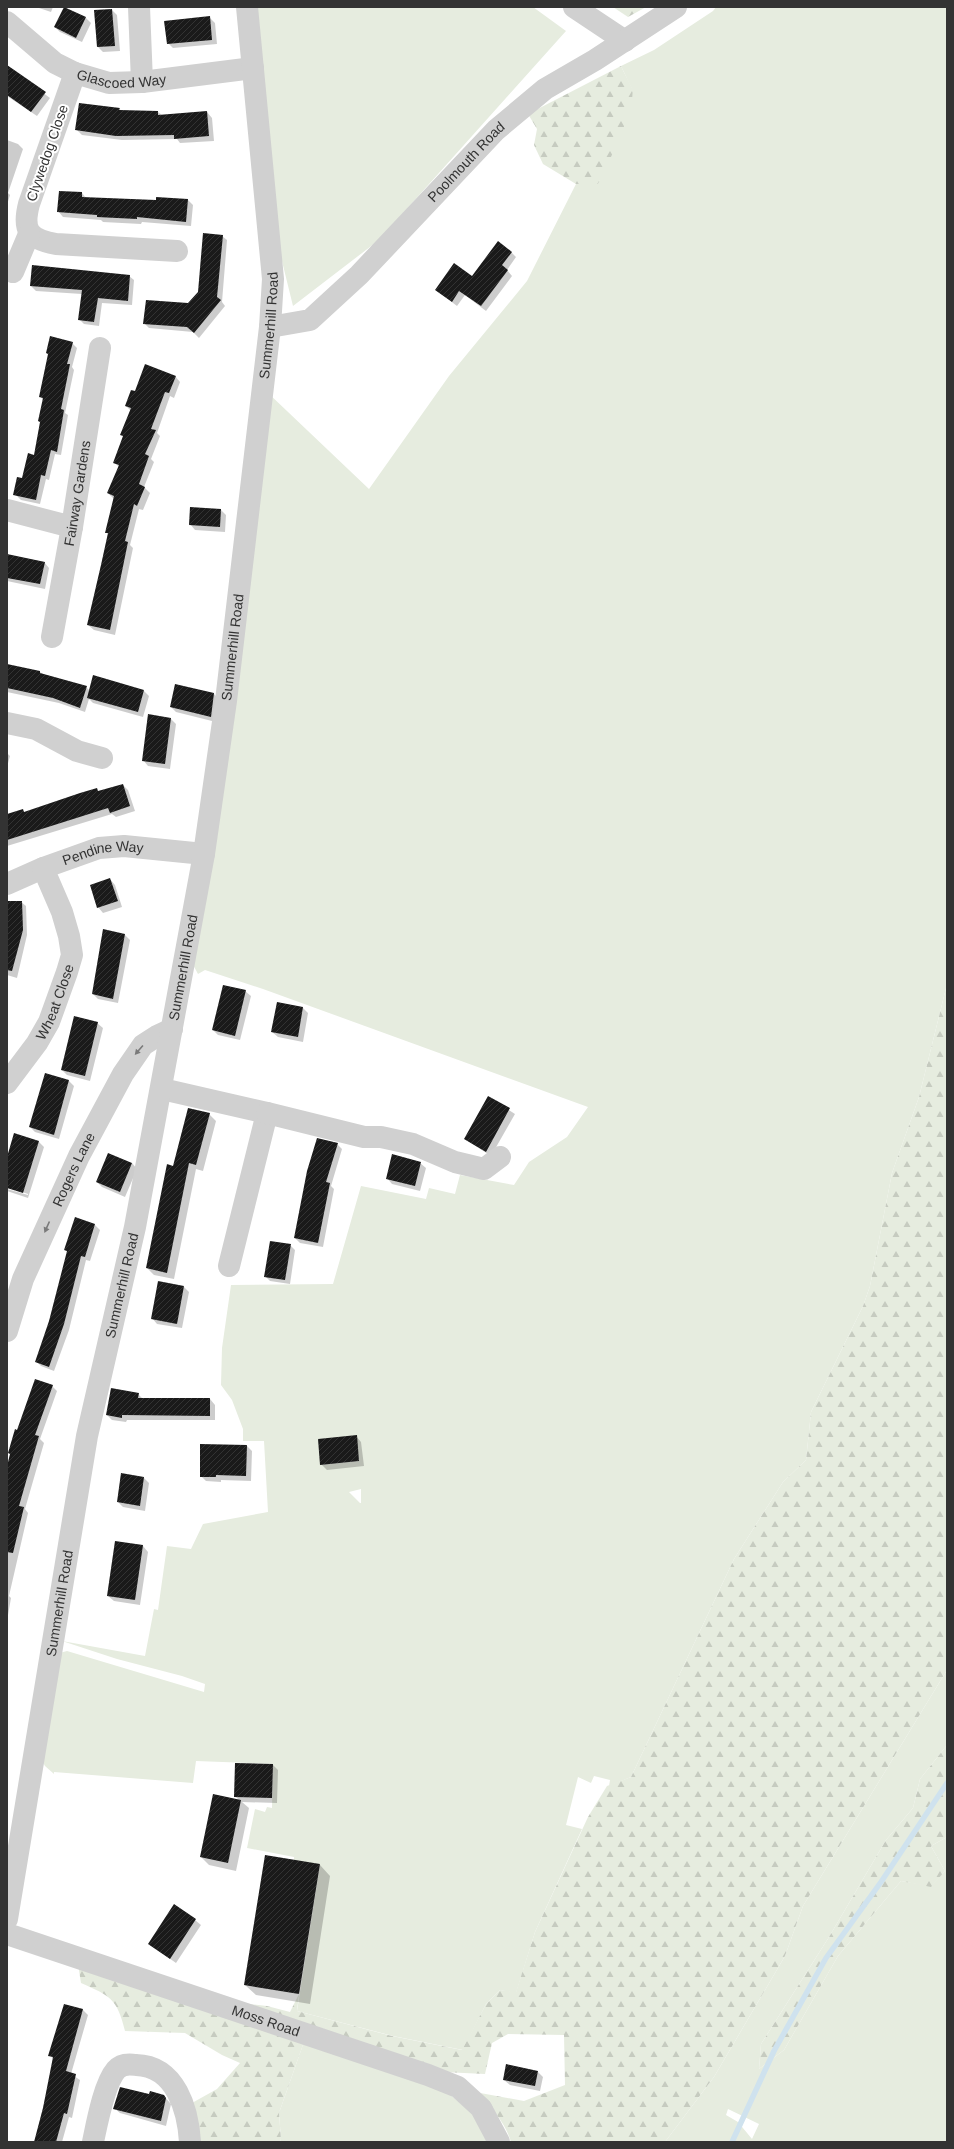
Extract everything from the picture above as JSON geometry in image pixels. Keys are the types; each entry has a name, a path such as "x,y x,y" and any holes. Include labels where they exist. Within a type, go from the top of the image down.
{"street":[{"path":"139,7 142,82"},
{"name":"Summerhill Road","path":"8,1912 87,1436 135,1227 162,1089 204,854 226,701 270,328 273,278 247,7"},
{"path":"574,7 625,41"},
{"name":"Poolmouth Road","path":"270,328 310,320 359,275 496,130 545,89 625,41 676,7"},
{"name":"Glascoed Way","path":"7,22 55,63 75,73 109,82 142,82 253,68"},
{"name":"Clywedog Close","path":"29,234 25,220 29,204 75,73"},
{"path":"13,272 29,234 40,241 56,244 177,251"},
{"name":"Fairway Gardens","path":"52,638 72,527 100,348"},
{"path":"7,510 72,527"},
{"path":"7,722 36,729 77,751 102,758"},
{"name":"Pendine Way","path":"7,884 43,868 99,848 124,846 204,854"},
{"name":"Wheat Close","path":"8,1080 37,1043 49,1022 72,955 69,936 62,912 43,868"},
{"name":"Rogers Lane","path":"7,1331 23,1279 78,1156 123,1074 143,1046 157,1036 172,1030"},
{"path":"162,1089 364,1136 381,1137 413,1144 455,1162 484,1169 500,1157"},
{"path":"229,1266 267,1113"},
{"name":"Moss Road","path":"7,1934 428,2075 458,2087 481,2108 499,2142"},
{"path":"94,2142 110,2078 118,2068 128,2064 151,2067 171,2082 178,2091 184,2106 189,2122 190,2142"}],"green space":[{"path":"254,7 533,7 566,31 379,240 293,306 280,253"},
{"path":"613,7 646,7 628,17"},
{"path":"716,7 947,7 947,984 919,1097 892,1173 870,1286 863,1306 811,1412 806,1460 783,1482 734,1559 631,1777 609,1786 610,1780 594,1776 591,1783 578,1777 566,1825 582,1829 535,1932 516,1993 500,1990 486,2004 463,2050 393,2036 297,2011 320,1865 294,1860 294,1857 247,1848 255,1809 265,1812 267,1807 272,1808 273,1764 196,1761 193,1783 54,1772 54,1774 45,1766 40,1757 56,1654 67,1651 204,1692 205,1684 182,1676 117,1659 62,1641 145,1656 154,1609 158,1610 167,1546 191,1549 203,1524 268,1512 264,1441 243,1441 243,1429 232,1400 221,1385 222,1348 231,1285 333,1284 361,1186 426,1199 429,1188 455,1194 460,1175 514,1185 529,1162 567,1137 588,1107 263,989 205,970 198,974 191,961 267,392 369,489 449,376 527,281 576,184 598,184 632,89 621,66 654,50 713,11","holes":["356,1435 359,1461 321,1465","361,1489 361,1503 360,1503 349,1492"]},
{"path":"621,66 632,88 632,97 626,122 598,184 576,184 543,164 534,145 537,129 528,114"},
{"path":"947,984 947,1670 803,1906 785,1956 714,2077 665,2142 511,2142 501,2121 491,2108 475,2092 524,2101 565,2085 564,2035 508,2034 492,2043 485,2074 443,2072 239,2003 267,2006 290,2012 299,1994 297,2011 392,2036 462,2050 486,2004 500,1990 516,1992 535,1932 588,1817 607,1786 631,1777 734,1559 783,1482 806,1460 811,1412 863,1306 870,1286 892,1173 919,1097"},
{"path":"947,1670 947,1745 920,1779 913,1808 886,1840 829,1937 761,2044 759,2069 784,2050 838,1956 901,1881 931,1886 945,1871 931,1846 947,1837 947,2142 665,2142 714,2077 785,1956 803,1906","holes":["728,2109 759,2124 752,2139 738,2122 726,2115"]},
{"path":"947,1745 947,1837 931,1846 945,1871 931,1887 901,1881 838,1956 784,2050 759,2069 761,2044 829,1937 886,1840 913,1808 920,1779"},
{"path":"78,1964 305,2039 279,2113 280,2142 196,2142 192,2103 217,2089 240,2063 222,2055 185,2033 125,2031 119,2011 111,2000 99,1991 81,1983"},
{"path":"305,2039 443,2089 471,2112 481,2127 487,2142 280,2142 279,2113"}],"building":[{"path":"64,7 86,17 76,38 54,27"},
{"path":"112,9 115,46 97,47 94,10"},
{"path":"210,16 212,40 167,44 164,21"},
{"path":"7,65 46,92 31,112 7,95"},
{"path":"79,103 120,108 119,110 158,111 158,115 207,111 209,136 174,139 174,135 116,136 75,130"},
{"path":"59,191 82,192 82,197 156,200 156,197 188,199 186,222 137,217 137,219 97,217 97,215 57,212"},
{"path":"203,233 223,235 217,297 221,300 194,333 187,327 143,324 146,300 188,303 198,292"},
{"path":"498,241 512,252 502,265 508,270 481,306 459,291 452,302 435,290 454,263 472,276"},
{"path":"32,265 130,275 128,301 98,298 94,322 78,320 82,290 30,286"},
{"path":"50,336 73,342 67,364 70,364 61,409 64,410 57,452 51,450 45,476 41,475 36,500 13,495 17,477 22,478 28,453 34,455 40,422 38,421 43,398 39,397 48,354 46,353"},
{"path":"145,364 176,376 169,393 165,392 151,429 156,430 145,454 149,456 139,484 145,487 137,506 134,504 125,541 128,542 110,630 87,625 108,533 105,533 114,496 107,493 119,465 113,463 123,436 120,435 131,408 125,406 131,390 135,391"},
{"path":"190,507 221,509 220,527 189,525"},
{"path":"7,554 45,562 40,584 7,578"},
{"path":"7,664 40,671 40,673 87,686 80,708 53,698 7,688"},
{"path":"93,675 144,690 138,712 87,698"},
{"path":"175,684 214,693 211,717 170,707"},
{"path":"148,714 171,718 165,764 142,761"},
{"path":"123,784 130,806 110,813 108,808 7,840 7,814 23,809 24,812 97,788 98,791"},
{"path":"110,878 118,901 97,908 90,885"},
{"path":"7,901 22,901 23,930 12,971 7,970"},
{"path":"103,929 125,934 113,999 92,994"},
{"path":"223,985 246,990 235,1036 212,1030"},
{"path":"277,1002 303,1007 298,1037 271,1032"},
{"path":"74,1016 98,1022 85,1076 61,1070"},
{"path":"45,1073 69,1080 54,1135 29,1127"},
{"path":"488,1096 510,1108 486,1152 464,1139"},
{"path":"188,1108 210,1113 196,1165 189,1163 167,1273 146,1268 167,1164 173,1166"},
{"path":"14,1133 39,1141 23,1193 7,1188 7,1157"},
{"path":"317,1138 338,1143 326,1182 330,1183 318,1243 294,1238 307,1171"},
{"path":"108,1153 132,1163 120,1192 96,1182"},
{"path":"392,1154 421,1162 415,1186 386,1179"},
{"path":"75,1217 95,1224 85,1257 81,1256 64,1324 49,1367 35,1362 49,1321 67,1251 64,1250"},
{"path":"270,1241 291,1244 285,1280 264,1277"},
{"path":"158,1281 184,1286 177,1324 151,1319"},
{"path":"35,1379 53,1385 35,1435 39,1436 19,1506 24,1507 13,1553 7,1552 7,1466 10,1454 8,1453 15,1429 17,1430"},
{"path":"111,1388 139,1393 138,1398 210,1398 210,1416 122,1415 122,1418 106,1415"},
{"path":"357,1435 359,1461 320,1465 318,1439"},
{"path":"200,1444 247,1445 246,1476 216,1475 216,1477 200,1477"},
{"path":"121,1473 144,1477 140,1506 117,1502"},
{"path":"115,1541 143,1545 135,1600 107,1596"},
{"path":"235,1763 273,1764 272,1798 234,1797"},
{"path":"213,1794 241,1800 228,1863 200,1857"},
{"path":"265,1855 320,1864 299,1994 244,1985"},
{"path":"174,1904 196,1919 170,1959 148,1944"},
{"path":"64,2004 83,2009 66,2071 76,2074 67,2114 64,2113 56,2142 34,2142 43,2108 53,2057 48,2056"},
{"path":"506,2064 538,2071 535,2086 503,2080"},
{"path":"120,2087 149,2094 150,2091 164,2095 166,2098 161,2121 113,2109"}],"waterway":[{"path":"732,2142 774,2051 826,1958 881,1882 947,1783"}]}
